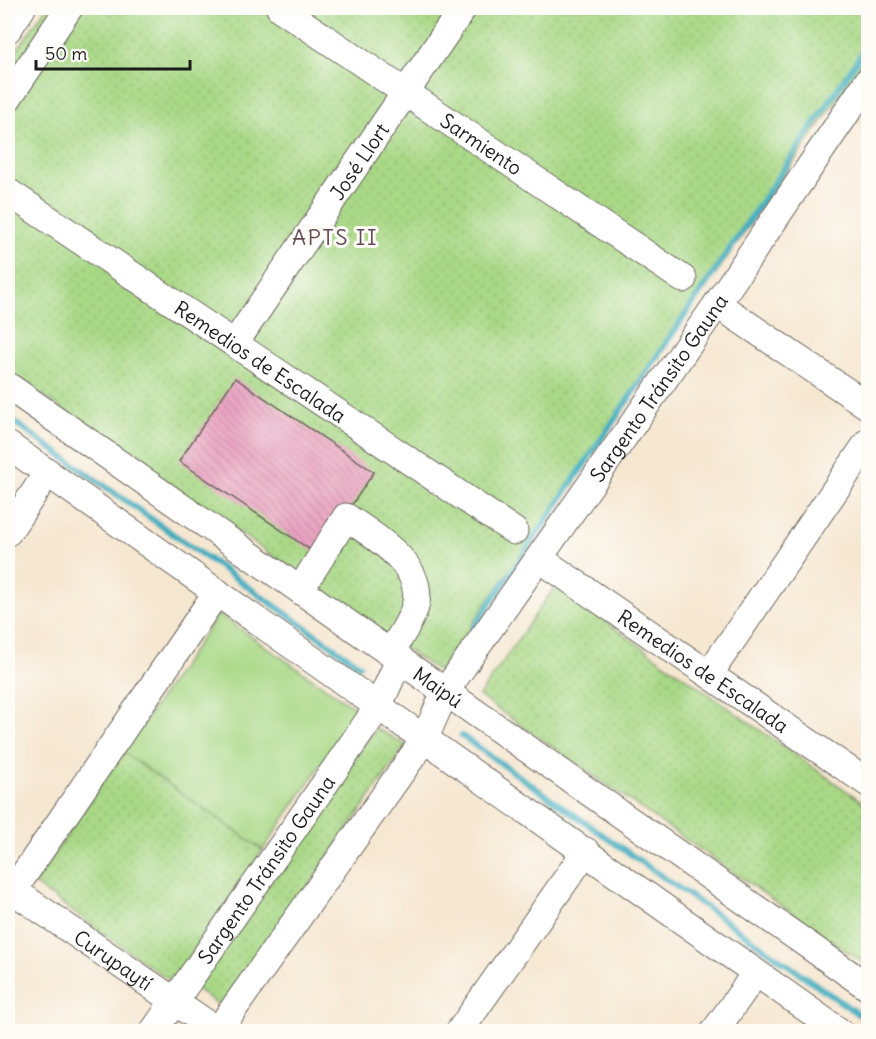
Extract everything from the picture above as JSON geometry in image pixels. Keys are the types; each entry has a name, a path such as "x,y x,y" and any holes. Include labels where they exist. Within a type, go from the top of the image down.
{"street":[{"path":"8,29 22,8"},
{"path":"8,98 69,8"},
{"name":"Sarmiento","path":"280,8 407,91 683,279"},
{"name":"José Llort","path":"235,343 463,8"},
{"name":"Sargento Tránsito Gauna","path":"424,740 445,692 717,304 868,81"},
{"name":"Remedios de Escalada","path":"8,192 514,531"},
{"path":"717,304 868,406"},
{"name":"Maipú","path":"8,386 868,987"},
{"path":"709,674 868,442"},
{"path":"8,445 840,1032"},
{"path":"8,532 48,472"},
{"name":"Sargento Tránsito Gauna","path":"153,1032 378,707 395,655 415,606 417,590 410,573 397,556 346,517 300,590"},
{"name":"Remedios de Escalada","path":"540,559 868,783"},
{"path":"9,892 217,592"},
{"path":"218,1031 424,740"},
{"path":"459,1032 586,851"},
{"name":"Curupaytí","path":"9,892 218,1031"},
{"path":"714,1032 755,974"}],"green space":[{"path":"46,8 868,8 868,55 439,672 8,371 8,63"},
{"path":"555,586 868,806 868,966 479,696"},
{"path":"218,614 358,710 263,850 123,752"},
{"path":"376,728 406,745 224,1009 196,988"},
{"path":"123,752 263,850 172,982 34,884"}],"building":[{"path":"235,378 374,472 318,555 179,461"}],"waterway":[{"path":"473,629 868,44"},
{"path":"8,418 359,665"},
{"path":"462,736 868,1021"}],"district":[{"name":"APTS II","path":"335,237"}]}
